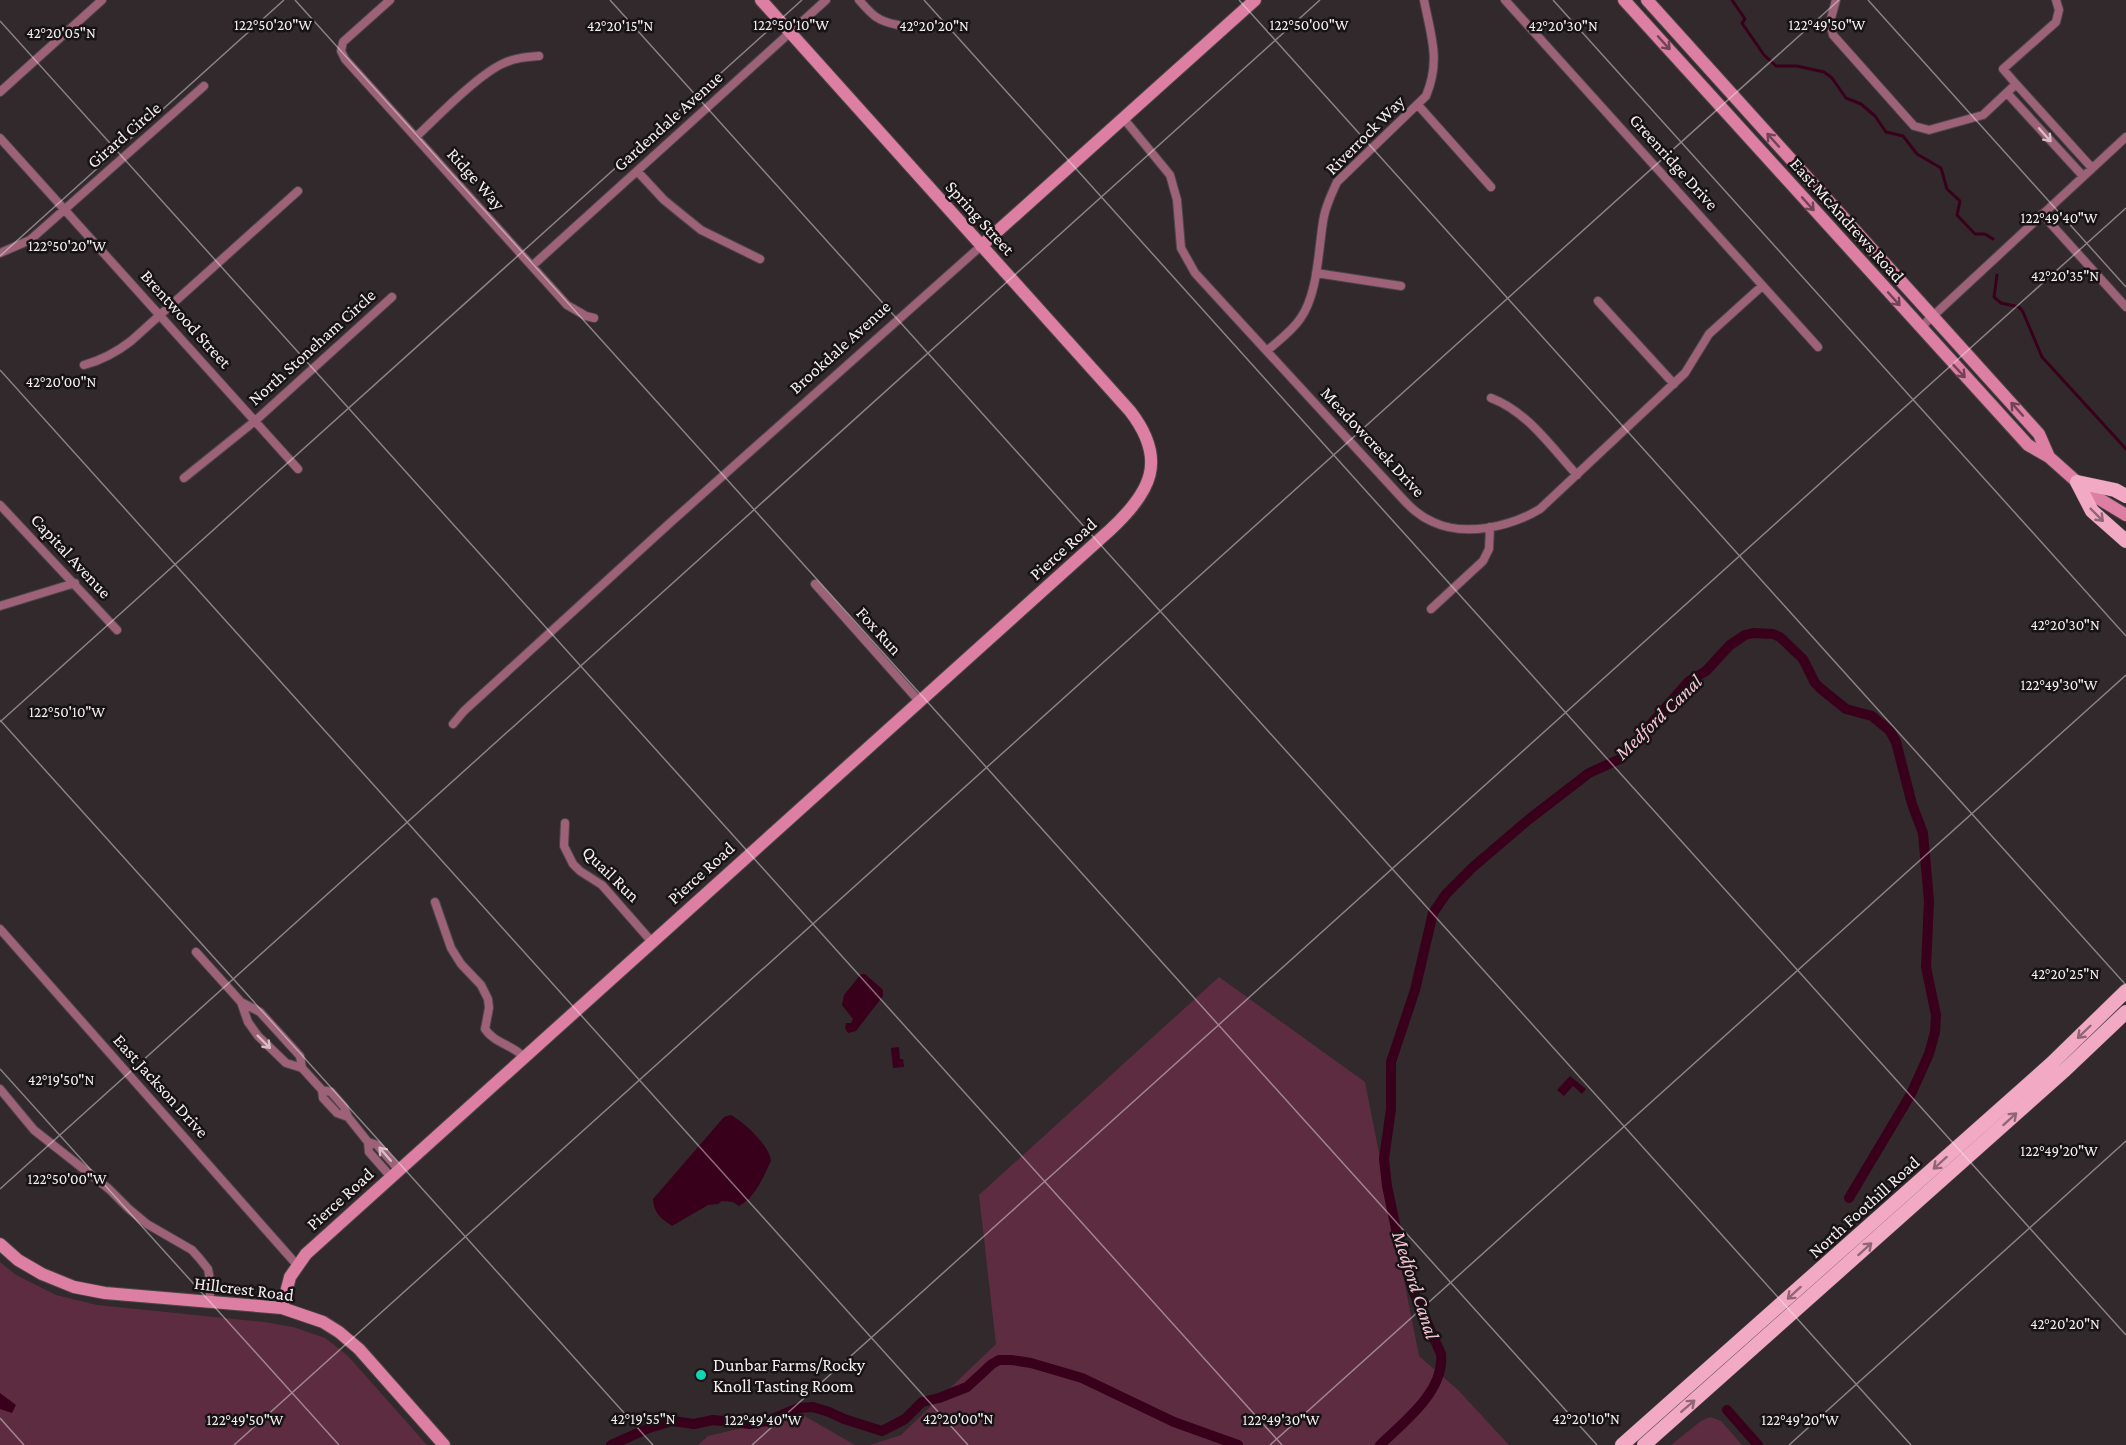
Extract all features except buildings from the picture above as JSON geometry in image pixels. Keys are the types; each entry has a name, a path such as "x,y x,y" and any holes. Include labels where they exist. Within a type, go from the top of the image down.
{"main road":[{"path":"2077,482 2115,490 2126,496"},
{"path":"2077,482 2092,511 2126,541"},
{"name":"North Foothill Road","path":"1622,1445 2052,1063 2126,991"},
{"name":"North Foothill Road","path":"1644,1445 2056,1078 2126,1012"}],"street":[{"path":"0,92 102,0"},
{"name":"Ridge Way","path":"390,0 343,42 341,51 345,58 567,305 594,318"},
{"name":"Spring Street","path":"761,0 1139,422 1150,446 1151,469"},
{"name":"Gardendale Avenue","path":"532,266 826,0"},
{"path":"859,0 883,22 898,25"},
{"name":"Brookdale Avenue","path":"453,724 464,711 671,522 1255,0"},
{"name":"Riverrock Way","path":"1268,351 1301,318 1308,306 1316,273 1324,216 1329,197 1337,182 1426,96 1432,82 1435,63 1424,0"},
{"name":"Greenridge Drive","path":"1505,0 1512,5 1818,347"},
{"name":"East McAndrews Road","path":"1624,0 2028,445 2049,457 2077,482 2126,515"},
{"name":"East McAndrews Road","path":"1647,0 2039,434 2049,457"},
{"path":"1836,0 1830,22 1833,35 1914,126 1929,130 1983,115 2016,84"},
{"path":"2056,0 2059,10 2056,22 2003,69 2092,168"},
{"path":"416,137 483,77 501,64 520,57 539,56"},
{"name":"Girard Circle","path":"0,253 30,240 204,86"},
{"path":"2007,93 2083,176"},
{"path":"1418,105 1491,187"},
{"name":"Meadowcreek Drive","path":"1124,119 1170,175 1177,200 1181,248 1195,273 1416,513 1433,523 1467,529 1490,527 1520,519 1540,509 1674,384 1691,365 1709,334 1762,286"},
{"path":"1920,328 2126,137"},
{"name":"Brentwood Street","path":"0,138 298,470"},
{"path":"637,171 664,200 701,230 760,259"},
{"path":"84,365 118,351 298,191"},
{"path":"2042,214 2126,307"},
{"path":"1316,273 1401,286"},
{"name":"North Stoneham Circle","path":"184,478 255,421 392,297"},
{"path":"1598,301 1674,384"},
{"path":"1491,398 1525,417 1577,475"},
{"name":"Pierce Road","path":"282,1308 285,1291 297,1265 306,1254 1132,509 1148,483 1151,469"},
{"name":"Capital Avenue","path":"0,505 117,630"},
{"path":"1431,609 1484,561 1489,549 1490,527"},
{"path":"0,606 75,583"},
{"name":"Fox Run","path":"815,584 920,701"},
{"name":"Quail Run","path":"565,824 564,846 573,864 602,885 652,942"},
{"path":"435,902 451,948 460,964 481,985 488,999 489,1008 485,1029 489,1035 518,1050 524,1057"},
{"name":"East Jackson Drive","path":"0,929 297,1265"},
{"path":"196,952 241,1002 260,1012 300,1056 302,1068"},
{"path":"241,1002 248,1022 258,1036 286,1063 302,1068 322,1090 323,1098 337,1113 348,1117 368,1142 369,1152 395,1174"},
{"path":"0,1089 34,1130 109,1189 147,1224 192,1250 200,1258 208,1269 211,1285 209,1302"},
{"name":"Hillcrest Road","path":"0,1244 18,1260 42,1274 74,1287 105,1293 282,1308 323,1322 350,1340 444,1445"}],"shaded area":[{"path":"861,974 865,974 883,990 883,996 856,1031 848,1033 845,1028 846,1023 851,1023 853,1019 842,1005 844,995"},
{"path":"1219,977 1365,1082 1419,1356 1458,1390 1509,1445 870,1445 901,1435 996,1344 979,1195"},
{"path":"899,1047 900,1059 903,1059 904,1067 893,1068 891,1048"},
{"path":"1570,1076 1586,1089 1582,1094 1573,1086 1564,1096 1557,1090"},
{"path":"731,1115 756,1135 770,1155 771,1161 762,1180 750,1197 739,1206 733,1202 722,1201 708,1205 672,1226 661,1218 653,1199 724,1117"},
{"path":"0,1262 16,1275 56,1295 97,1305 264,1322 293,1327 325,1338 347,1355 427,1445 0,1445"},
{"path":"0,1393 16,1405 12,1413 0,1409"},
{"path":"801,1414 855,1445 698,1445 708,1436"},
{"path":"1710,1417 1721,1421 1742,1445 1671,1445 1701,1421"}],"waterway":[{"path":"1732,0 1745,19 1742,23 1764,55 1776,66 1797,66 1824,72 1832,78 1846,98 1861,104 1875,116 1886,132 1903,136 1917,154 1941,168 1947,189 1960,201 1957,215 1975,234 1985,234 1993,239"},
{"path":"1997,275 1994,297 2001,303 2019,307 2042,357 2126,449"},
{"name":"Medford Canal","path":"1380,1445 1421,1405 1437,1381 1441,1368 1441,1354 1414,1293 1400,1248 1387,1186 1384,1159 1391,1109 1391,1062 1415,990 1433,913 1446,894 1473,867 1528,820 1589,773 1620,759 1689,681 1706,671 1730,645 1745,635 1753,633 1773,634 1780,637 1803,659 1820,688 1846,709 1872,716 1890,731 1896,742 1912,804 1923,833 1929,901 1926,967 1936,1015 1935,1032 1929,1054 1911,1094 1849,1198"},
{"name":"Medford Canal","path":"611,1445 649,1428 672,1421 694,1424 713,1420 750,1424 767,1421 798,1408 813,1407 882,1431 905,1419 922,1402 967,1387 999,1360 1031,1363 1082,1378 1174,1422 1238,1445"},
{"name":"Medford Canal","path":"1727,1410 1758,1445"}],"place":[{"name":"Dunbar Farms/Rocky Knoll Tasting Room","path":"701,1375"}]}
